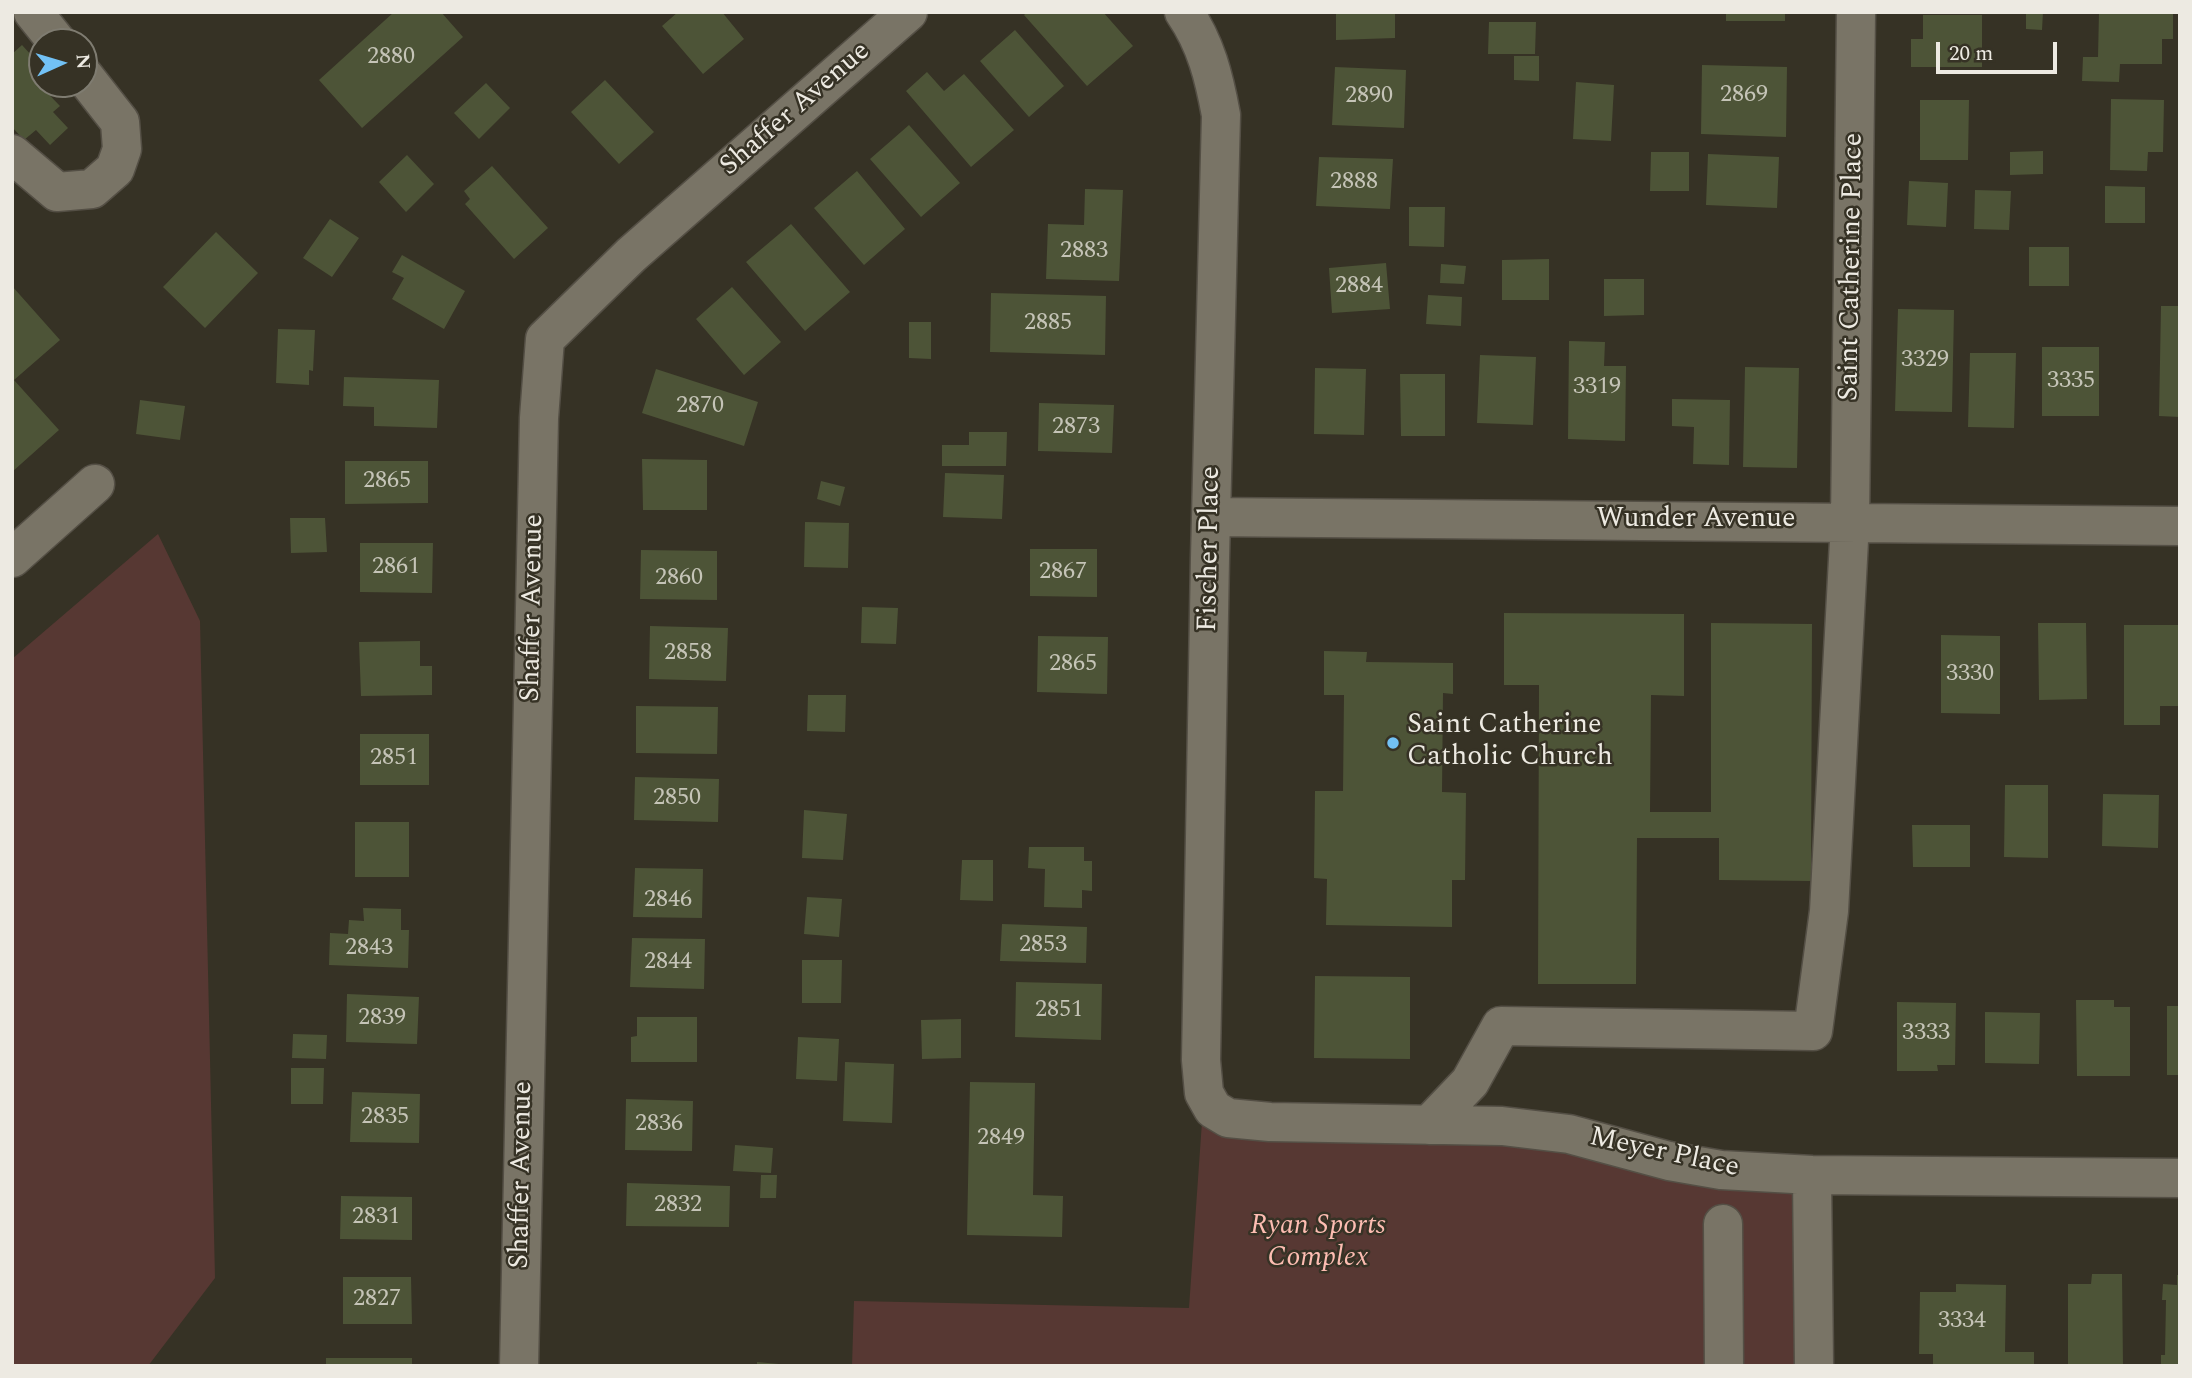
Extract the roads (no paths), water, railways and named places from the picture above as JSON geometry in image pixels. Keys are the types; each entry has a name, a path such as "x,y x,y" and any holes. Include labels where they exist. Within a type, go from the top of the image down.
{"street":[{"path":"33,12 46,28"},
{"name":"Shaffer Avenue","path":"519,1366 538,418 545,339 631,255 908,12"},
{"name":"Fischer Place","path":"1184,12 1194,27 1212,69 1222,114 1211,517 1201,1046 1203,1093"},
{"name":"Saint Catherine Place","path":"1429,1125 1470,1082 1501,1026 1813,1031 1829,911 1850,522 1856,12"},
{"path":"12,155 57,192 92,189 116,169 122,149 120,122 98,94"},
{"path":"15,551 95,484"},
{"name":"Wunder Avenue","path":"1211,517 2180,526"},
{"name":"Meyer Place","path":"1203,1093 1213,1108 1228,1118 1270,1122 1502,1126 1569,1134 1669,1161 1721,1170 1812,1175 2180,1178"},
{"path":"1812,1175 1814,1366"},
{"path":"1723,1224 1724,1366"}],"place":[{"name":"Saint Catherine Catholic Church","path":"1393,743"}],"park label":[{"name":"Ryan Sports Complex","path":"1318,1244"}]}
